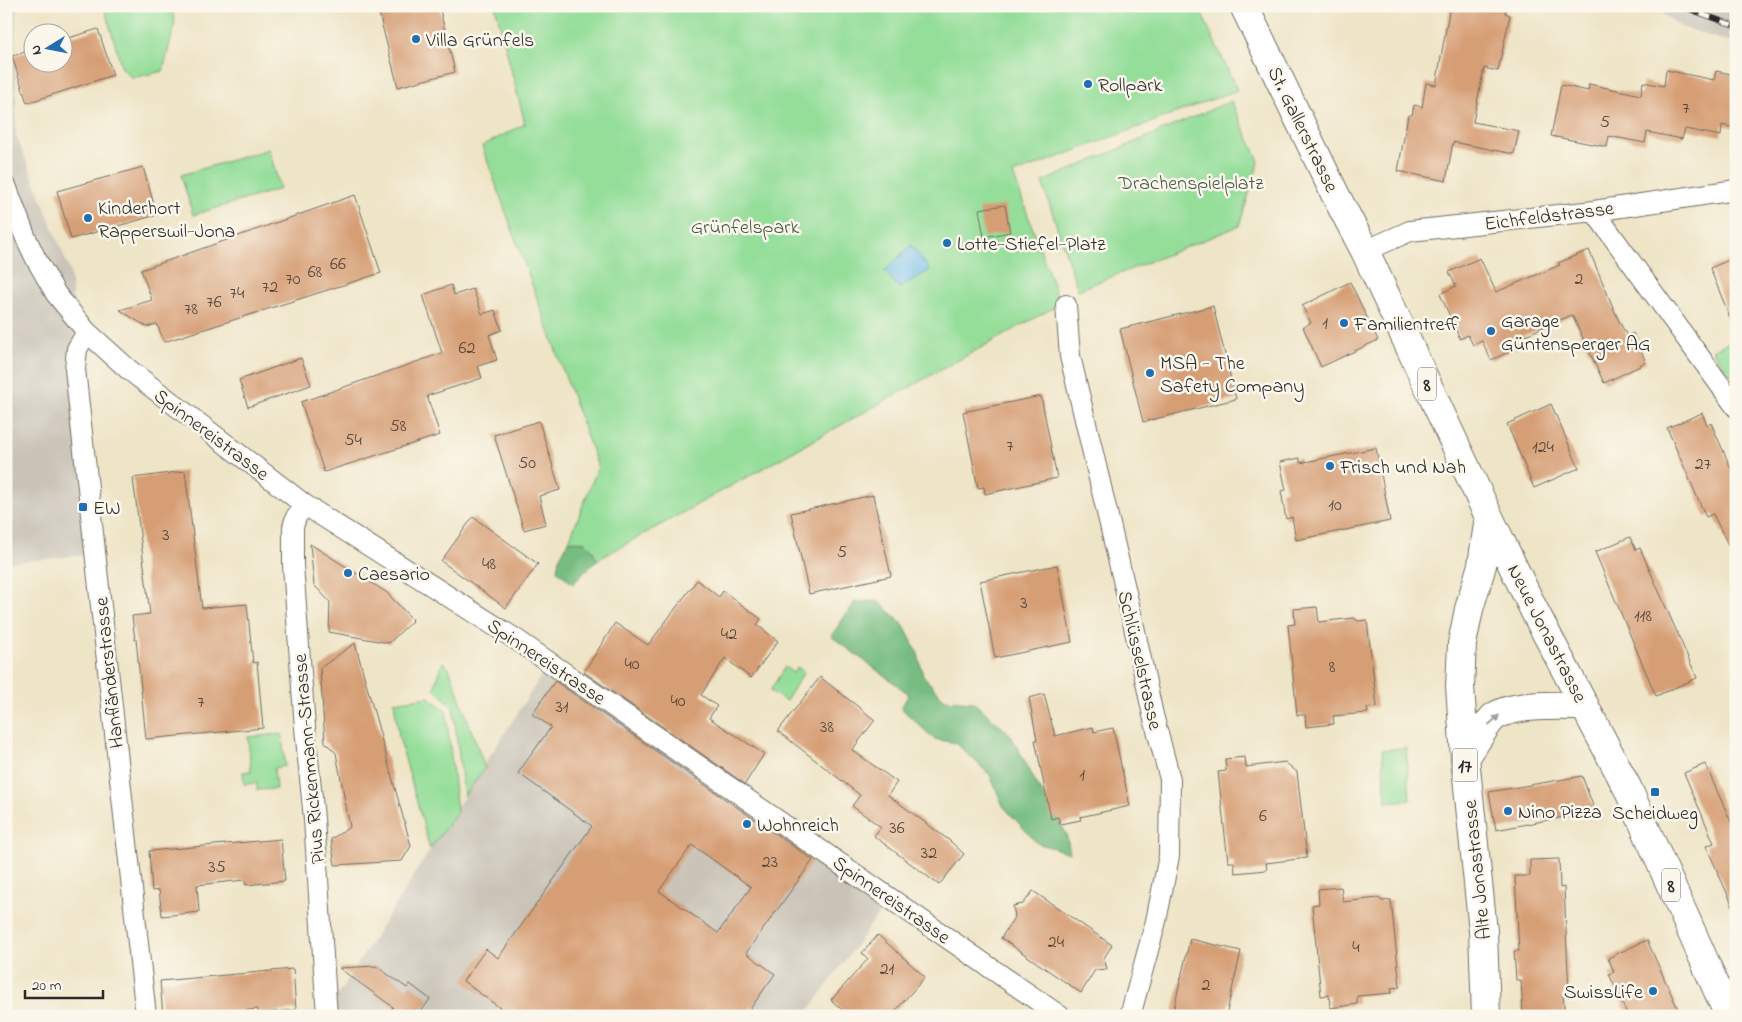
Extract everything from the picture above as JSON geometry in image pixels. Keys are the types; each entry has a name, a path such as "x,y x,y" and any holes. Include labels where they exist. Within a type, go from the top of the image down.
{"main road":[{"name":"St. Gallerstrasse","path":"1244,6 1336,196 1365,251"},
{"name":"Neue Jonastrasse","path":"1365,251 1535,612 1627,787 1729,1016"},
{"name":"Alte Jonastrasse","path":"1486,1016 1483,932 1465,758 1460,686 1462,644 1469,609 1482,565 1489,517"},
{"path":"1465,758 1493,718 1506,712 1530,707 1585,706"}],"street":[{"name":"Spinnereistrasse","path":"6,187 25,236 51,287 87,332 128,369 305,505 517,640 1060,1016"},
{"name":"Eichfeldstrasse","path":"1365,251 1410,231 1594,211 1736,190"},
{"path":"1594,211 1736,407"},
{"name":"Schlüsselstrasse","path":"1066,305 1070,356 1131,613 1153,715 1170,779 1169,856 1156,921 1130,1016"},
{"name":"Hanfländerstrasse","path":"87,332 77,349 75,369 146,1016"},
{"name":"Pius Rickenmann-Strasse","path":"305,505 296,517 293,527 294,565 328,1016"}],"shaded area":[{"path":"6,6 17,6 15,33 16,135 70,271 95,554 6,563"},
{"path":"1643,6 1736,6 1736,44 1681,27 1659,11"},
{"path":"550,662 890,898 805,1016 337,1016 327,1012"}],"green space":[{"path":"104,6 171,6 175,23 163,71 132,78 122,68"},
{"name":"Grünfelspark","path":"495,6 1198,6 1237,90 1013,174 1060,304 597,560 592,549 585,542 569,541 598,467 482,146 525,124"},
{"name":"Drachenspielplatz","path":"1231,101 1259,161 1239,226 1078,290 1042,182"},
{"path":"269,149 280,189 193,215 181,175"},
{"path":"1736,339 1736,383 1712,350"},
{"path":"569,541 585,542 592,549 597,560 573,584 557,570 559,559"},
{"path":"878,601 903,624 918,654 923,676 945,700 973,702 1010,734 1066,833 1070,853 1037,843 1003,806 990,775 956,743 934,739 901,708 909,694 831,636 855,602"},
{"path":"443,662 449,668 485,768 464,796 453,707 434,688"},
{"path":"785,667 793,673 797,667 804,672 786,701 770,691"},
{"path":"428,697 446,710 457,812 430,849 399,737 394,702"},
{"path":"282,734 285,766 274,768 276,789 257,790 257,783 244,784 243,772 251,771 248,737"},
{"path":"1406,748 1410,800 1386,802 1382,750"}],"water":[{"path":"911,245 930,270 899,288 885,271"}],"building":[{"name":"Villa Grünfels","path":"377,6 439,6 455,72 398,87"},
{"path":"1450,6 1507,6 1505,13 1510,15 1498,71 1484,68 1473,122 1519,131 1514,154 1453,142 1446,181 1398,171 1408,115 1412,115 1414,105 1422,107 1426,83 1436,85"},
{"path":"98,29 113,75 27,103 12,56 22,53 22,72 72,72 72,37"},
{"path":"1666,70 1714,80 1716,71 1736,75 1736,128 1722,125 1721,136 1685,129 1682,139 1647,132 1645,143 1609,136 1607,147 1551,136 1561,85 1588,91 1589,84 1641,95 1643,82 1664,86"},
{"name":"Kinderhort Rapperswil-Jona","path":"143,167 157,215 71,239 57,191"},
{"path":"355,195 381,273 164,342 157,324 147,327 120,310 152,300 141,270"},
{"path":"1005,205 1010,232 984,237 979,209"},
{"path":"1589,250 1618,319 1627,336 1633,333 1646,362 1604,383 1572,315 1516,339 1520,347 1491,360 1482,341 1473,345 1468,335 1460,339 1440,294 1456,286 1449,272 1480,258 1496,292 1560,265 1558,263"},
{"path":"1736,257 1736,330 1735,330 1710,268"},
{"path":"1350,282 1378,340 1321,367 1303,327 1311,323 1302,306"},
{"path":"451,285 454,295 473,289 482,314 495,310 502,330 489,335 497,360 478,366 482,378 427,396 440,435 324,472 301,402 442,353 423,295"},
{"path":"1213,306 1236,399 1143,422 1120,329"},
{"path":"301,358 311,385 248,407 239,380"},
{"path":"1041,396 1057,478 985,494 984,487 978,488 963,412"},
{"path":"1551,404 1579,468 1534,488 1507,424"},
{"path":"1702,413 1707,425 1711,423 1736,480 1736,561 1713,514 1706,517 1667,428"},
{"path":"539,421 560,490 539,496 546,524 524,530 494,435"},
{"path":"1376,448 1390,521 1296,540 1292,517 1286,519 1281,491 1286,490 1280,462 1300,458 1300,463"},
{"path":"185,471 202,608 247,604 253,663 257,662 263,728 146,739 132,616 150,614 133,478"},
{"path":"873,495 891,576 809,594 791,513"},
{"path":"473,517 538,564 506,608 441,561"},
{"path":"1630,537 1636,550 1640,548 1697,678 1656,696 1595,552"},
{"path":"310,544 386,592 413,620 389,643 329,632 330,602 314,585"},
{"path":"1057,565 1072,642 995,658 980,581"},
{"path":"697,580 719,597 723,591 761,619 757,625 778,641 751,678 725,658 701,695 717,706 709,718 764,754 745,784 584,672 615,623 648,645"},
{"path":"1317,607 1319,622 1354,618 1358,621 1367,620 1377,707 1367,708 1368,713 1333,716 1334,724 1306,727 1305,715 1297,715 1288,625 1295,624 1294,609"},
{"path":"355,643 411,846 402,861 335,865 331,839 350,827 336,753 325,742 320,668"},
{"path":"820,677 875,720 852,750 897,782 888,795 950,841 964,854 939,885 874,836 881,827 852,806 860,795 778,731"},
{"path":"555,681 813,860 746,953 775,974 745,1016 511,1016 463,981 486,949 498,958 592,826 518,773 551,727 532,714","holes":["692,845 751,887 718,933 659,891"]},
{"path":"1044,694 1055,736 1093,727 1094,732 1113,728 1130,806 1080,817 1081,820 1060,824 1058,817 1051,819 1035,740 1037,740 1029,698"},
{"path":"1245,757 1246,767 1285,762 1297,772 1307,858 1266,863 1267,870 1235,873 1234,862 1228,862 1218,772 1226,771 1225,759"},
{"path":"1705,764 1736,833 1736,913 1706,846 1714,843 1684,773"},
{"path":"1582,776 1595,811 1496,830 1489,792"},
{"path":"281,839 285,881 246,885 245,880 197,885 199,912 162,916 159,890 152,891 149,851"},
{"path":"1559,859 1560,888 1564,887 1569,993 1563,994 1565,1016 1523,1016 1521,980 1516,980 1514,951 1519,951 1515,876 1530,876 1530,860"},
{"path":"1341,887 1343,902 1378,898 1382,901 1391,900 1400,987 1391,988 1392,993 1357,996 1357,1004 1330,1008 1329,995 1321,996 1312,905 1319,904 1318,889"},
{"path":"1033,891 1112,945 1104,958 1107,969 1095,970 1081,993 1001,938 1015,916 1013,906 1023,904"},
{"path":"878,935 925,977 891,1016 849,1016 831,1000 868,959 862,953"},
{"path":"1190,939 1241,951 1226,1016 1172,1016"},
{"path":"1647,940 1681,1016 1628,1016 1609,974 1614,972 1608,958"},
{"path":"376,966 407,988 410,984 430,999 418,1016 387,1016 393,1007 339,968"},
{"path":"293,969 296,1010 258,1013 258,1009 209,1014 209,1016 163,1016 160,981"}],"railway":[{"path":"1680,6 1736,26"},
{"path":"1729,6 1736,8"}],"place":[{"name":"Villa Grünfels","path":"416,39"},
{"name":"Rollpark","path":"1088,84"},
{"name":"Kinderhort Rapperswil-Jona","path":"88,218"},
{"name":"Lotte-Stiefel-Platz","path":"947,243"},
{"name":"Familientreff","path":"1344,323"},
{"name":"Garage Güntensperger AG","path":"1491,331"},
{"name":"MSA - The Safety Company","path":"1150,373"},
{"name":"Frisch und Nah","path":"1330,466"},
{"name":"EW","path":"83,507"},
{"name":"Caesario","path":"348,573"},
{"name":"Scheidweg","path":"1655,792"},
{"name":"Nino Pizza","path":"1508,811"},
{"name":"Wohnreich","path":"747,824"},
{"name":"SwissLife","path":"1653,991"}]}
